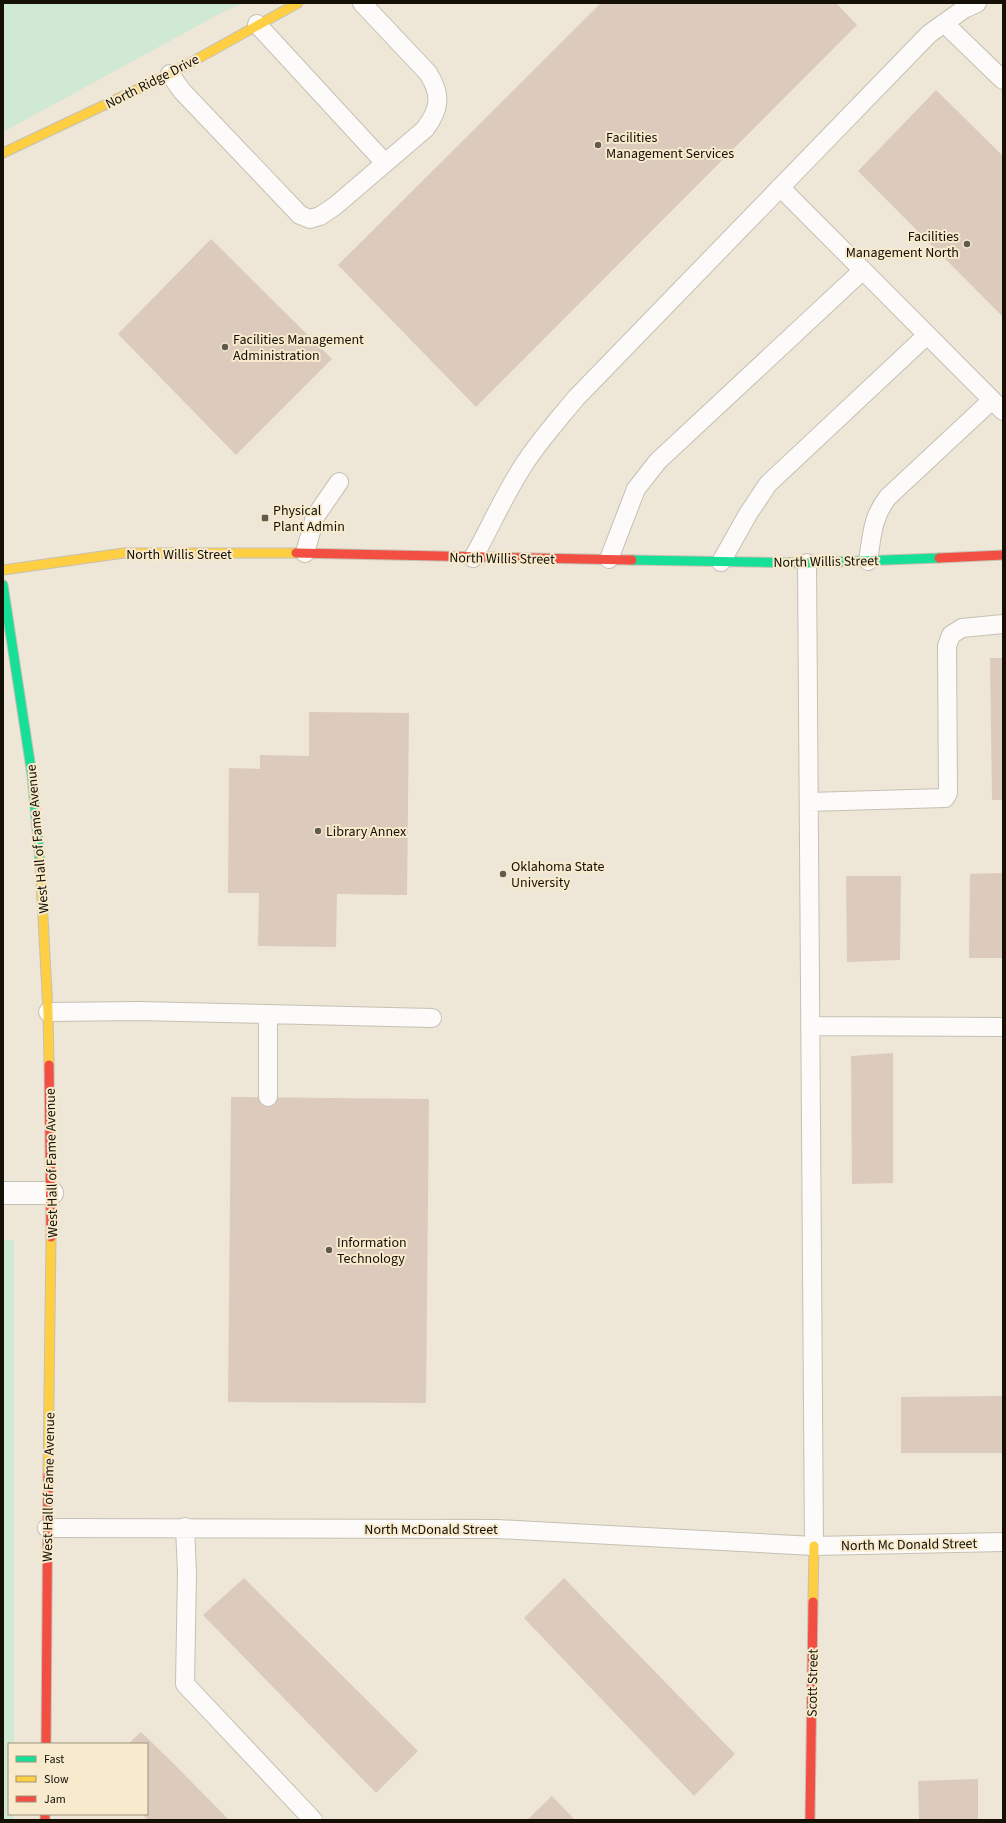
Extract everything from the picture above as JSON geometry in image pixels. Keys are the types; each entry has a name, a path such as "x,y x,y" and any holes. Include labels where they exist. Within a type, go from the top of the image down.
{"street":[{"name":"North Ridge Drive","path":"3,153 170,74 257,24 298,3"},
{"name":"North Willis Street","path":"3,570 124,553 305,553 472,558 807,563 1003,555"},
{"name":"West Hall of Fame Avenue","path":"3,585 32,775 42,887 48,1012 52,1193 47,1528 46,1743"},
{"path":"3,1193 52,1193"},
{"name":"Scott Street","path":"810,1820 814,1546"}],"lane":[{"path":"170,74 182,91 300,215 310,219 320,216 335,206 425,129 435,116 438,102 434,83 428,73 362,3"},
{"path":"472,558 487,534 506,494 522,467 535,448 576,398 929,34 964,9 977,3"},
{"path":"944,23 1003,80"},
{"path":"257,24 385,163"},
{"path":"780,187 997,406 888,497 879,508 874,521 868,561"},
{"path":"609,559 636,489 658,461 863,270"},
{"path":"721,562 748,514 768,484 927,335"},
{"path":"305,553 314,517 339,482"},
{"path":"807,563 814,1546"},
{"path":"809,802 944,798 948,793 947,646 951,635 962,628 1003,624"},
{"path":"48,1012 139,1011 432,1018"},
{"path":"268,1014 268,1097"},
{"path":"810,1026 1003,1027"},
{"path":"185,1527 187,1572 185,1684 313,1820"},
{"name":"North McDonald Street","path":"47,1528 185,1527 497,1529 814,1546"},
{"name":"North Mc Donald Street","path":"814,1546 1003,1542"}],"green space":[{"path":"3,3 243,3 219,14 3,132"},
{"path":"3,1240 14,1240 14,1743 8,1743 8,1815 14,1815 14,1820 3,1820"}],"building":[{"name":"Facilities Management Services","path":"601,3 836,3 857,25 476,407 338,265"},
{"name":"Facilities Management North","path":"936,90 1003,156 1003,317 858,171"},
{"name":"Facilities Management Administration","path":"211,239 332,359 236,455 118,334"},
{"path":"990,658 1003,658 1003,800 992,800"},
{"name":"Library Annex","path":"309,712 409,713 407,895 337,894 336,947 258,946 259,893 228,893 229,768 260,769 260,755 309,756"},
{"path":"1003,873 1003,958 969,958 970,874"},
{"path":"846,876 901,876 900,960 847,962"},
{"path":"893,1053 893,1183 852,1184 851,1056"},
{"name":"Information Technology","path":"231,1097 429,1099 426,1403 228,1402"},
{"path":"1003,1396 1003,1453 901,1453 901,1397"},
{"path":"244,1578 418,1751 376,1793 203,1615"},
{"path":"564,1578 735,1754 694,1796 524,1618"},
{"path":"141,1732 229,1820 148,1820 143,1815 148,1815 148,1743 129,1743"},
{"path":"978,1779 978,1820 919,1820 918,1781"},
{"path":"552,1796 575,1820 527,1820"}],"traffic: fast":[{"path":"632,560 807,563 939,558"},
{"path":"3,585 32,775 40,861"}],"traffic: slow":[{"path":"3,153 170,74 298,3"},
{"path":"3,570 124,553 296,553"},
{"path":"40,861 48,1012 49,1065"},
{"path":"48,1475 51,1237"},
{"path":"813,1602 814,1546"}],"traffic: jam":[{"path":"296,553 632,560"},
{"path":"939,558 1003,555"},
{"path":"49,1065 51,1237"},
{"path":"46,1743 48,1475"},
{"path":"810,1820 813,1602"},
{"path":"45,1815 45,1820"}],"place":[{"name":"Facilities Management Services","path":"598,145"},
{"name":"Facilities Management North","path":"967,244"},
{"name":"Facilities Management Administration","path":"225,347"},
{"name":"Physical Plant Admin","path":"265,518"},
{"name":"Library Annex","path":"318,831"},
{"name":"Oklahoma State University","path":"503,874"},
{"name":"Information Technology","path":"329,1250"}]}
